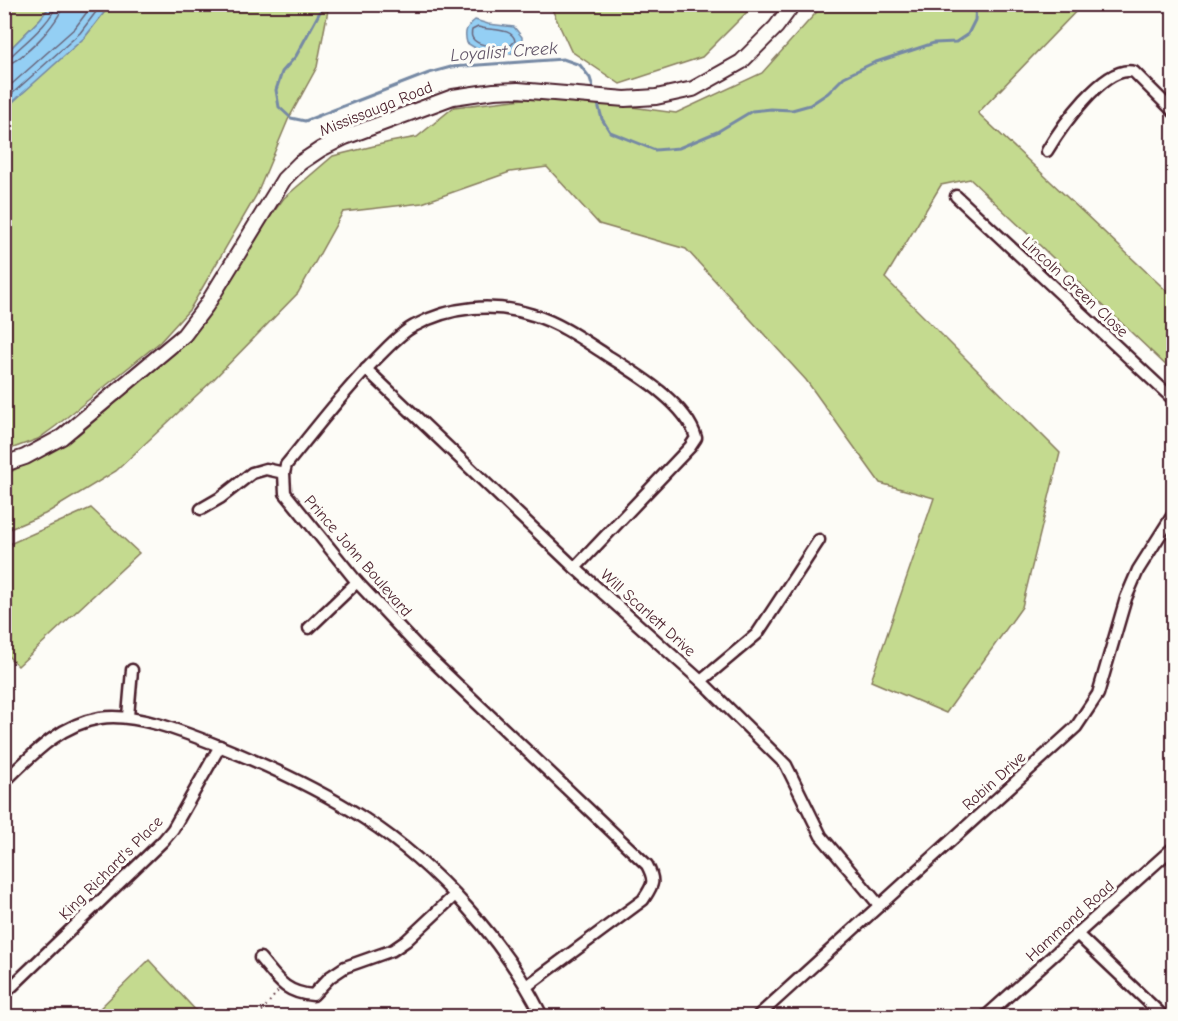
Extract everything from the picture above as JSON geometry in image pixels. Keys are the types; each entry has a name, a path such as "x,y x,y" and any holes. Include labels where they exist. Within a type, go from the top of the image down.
{"main road":[{"name":"Mississauga Road","path":"4,464 25,457 62,437 184,335 206,306 284,179 300,163 321,149 345,137 453,97 518,90 625,99 656,97 693,89 741,62 776,27 793,4"}],"street":[{"path":"1047,151 1062,126 1107,78 1118,73 1128,70 1134,72 1173,112"},
{"name":"Lincoln Green Close","path":"956,196 1173,400"},
{"path":"201,508 220,498 252,473 266,469 284,473 286,465 366,369 413,326 461,308 512,309 535,315 557,325 647,380 689,420 696,438 575,568"},
{"name":"Will Scarlett Drive","path":"366,369 575,568 701,681 786,765 821,836 879,905"},
{"name":"Prince John Boulevard","path":"284,473 285,493 357,582 420,649 647,865 653,877 652,886 643,900 527,986"},
{"name":"Robin Drive","path":"758,1017 1076,727 1098,694 1126,598 1138,570 1173,513"},
{"path":"701,681 757,633 819,540"},
{"path":"309,628 357,582"},
{"path":"128,716 132,670"},
{"path":"4,782 48,740 73,725 101,718 128,716 197,737 264,764 365,819 417,858 455,895 495,942 527,986 542,1017"},
{"name":"King Richard's Place","path":"4,994 168,836 220,746"},
{"name":"Hammond Road","path":"986,1017 1173,848"},
{"path":"260,958 284,984 299,994 313,995 330,977 345,967 393,950 406,941 455,895"},
{"path":"1078,935 1163,1017"}],"path":[{"path":"258,1017 284,984"}],"green space":[{"path":"5,5 51,5 5,54"},
{"path":"110,5 329,5 317,67 288,120 257,194 190,309 160,342 56,426 38,439 5,451 4,109 85,37"},
{"path":"550,5 754,5 702,57 620,84 571,51"},
{"path":"823,5 1082,5 978,113 1173,297 1173,372 970,179 941,185 885,278 1060,453 1022,607 946,713 871,681 934,498 880,483 806,380 686,249 599,224 547,167 510,172 422,203 343,212 298,293 213,380 116,471 45,514 5,531 5,475 78,435 119,400 200,323 248,247 284,198 333,156 417,137 454,107 550,96 676,113 762,73"},
{"path":"91,508 139,553 18,666 5,653 5,546"},
{"path":"149,960 201,1016 92,1016"}],"water":[{"path":"51,5 110,5 85,37 5,109 5,54"},
{"path":"475,20 514,27 522,37 522,43 511,54 480,51 467,43 466,39 466,30"}],"waterway":[{"name":"Loyalist Creek","path":"323,4 296,56 282,72 276,90 279,107 291,118 305,121 429,73 451,67 563,59 580,65 590,78 594,91"},
{"name":"Loyalist Creek","path":"597,100 602,119 610,132 655,150 679,148 717,132 752,111 792,110 810,105 828,93 844,77 873,63 934,43 956,42 968,34 975,20 976,4"}]}
